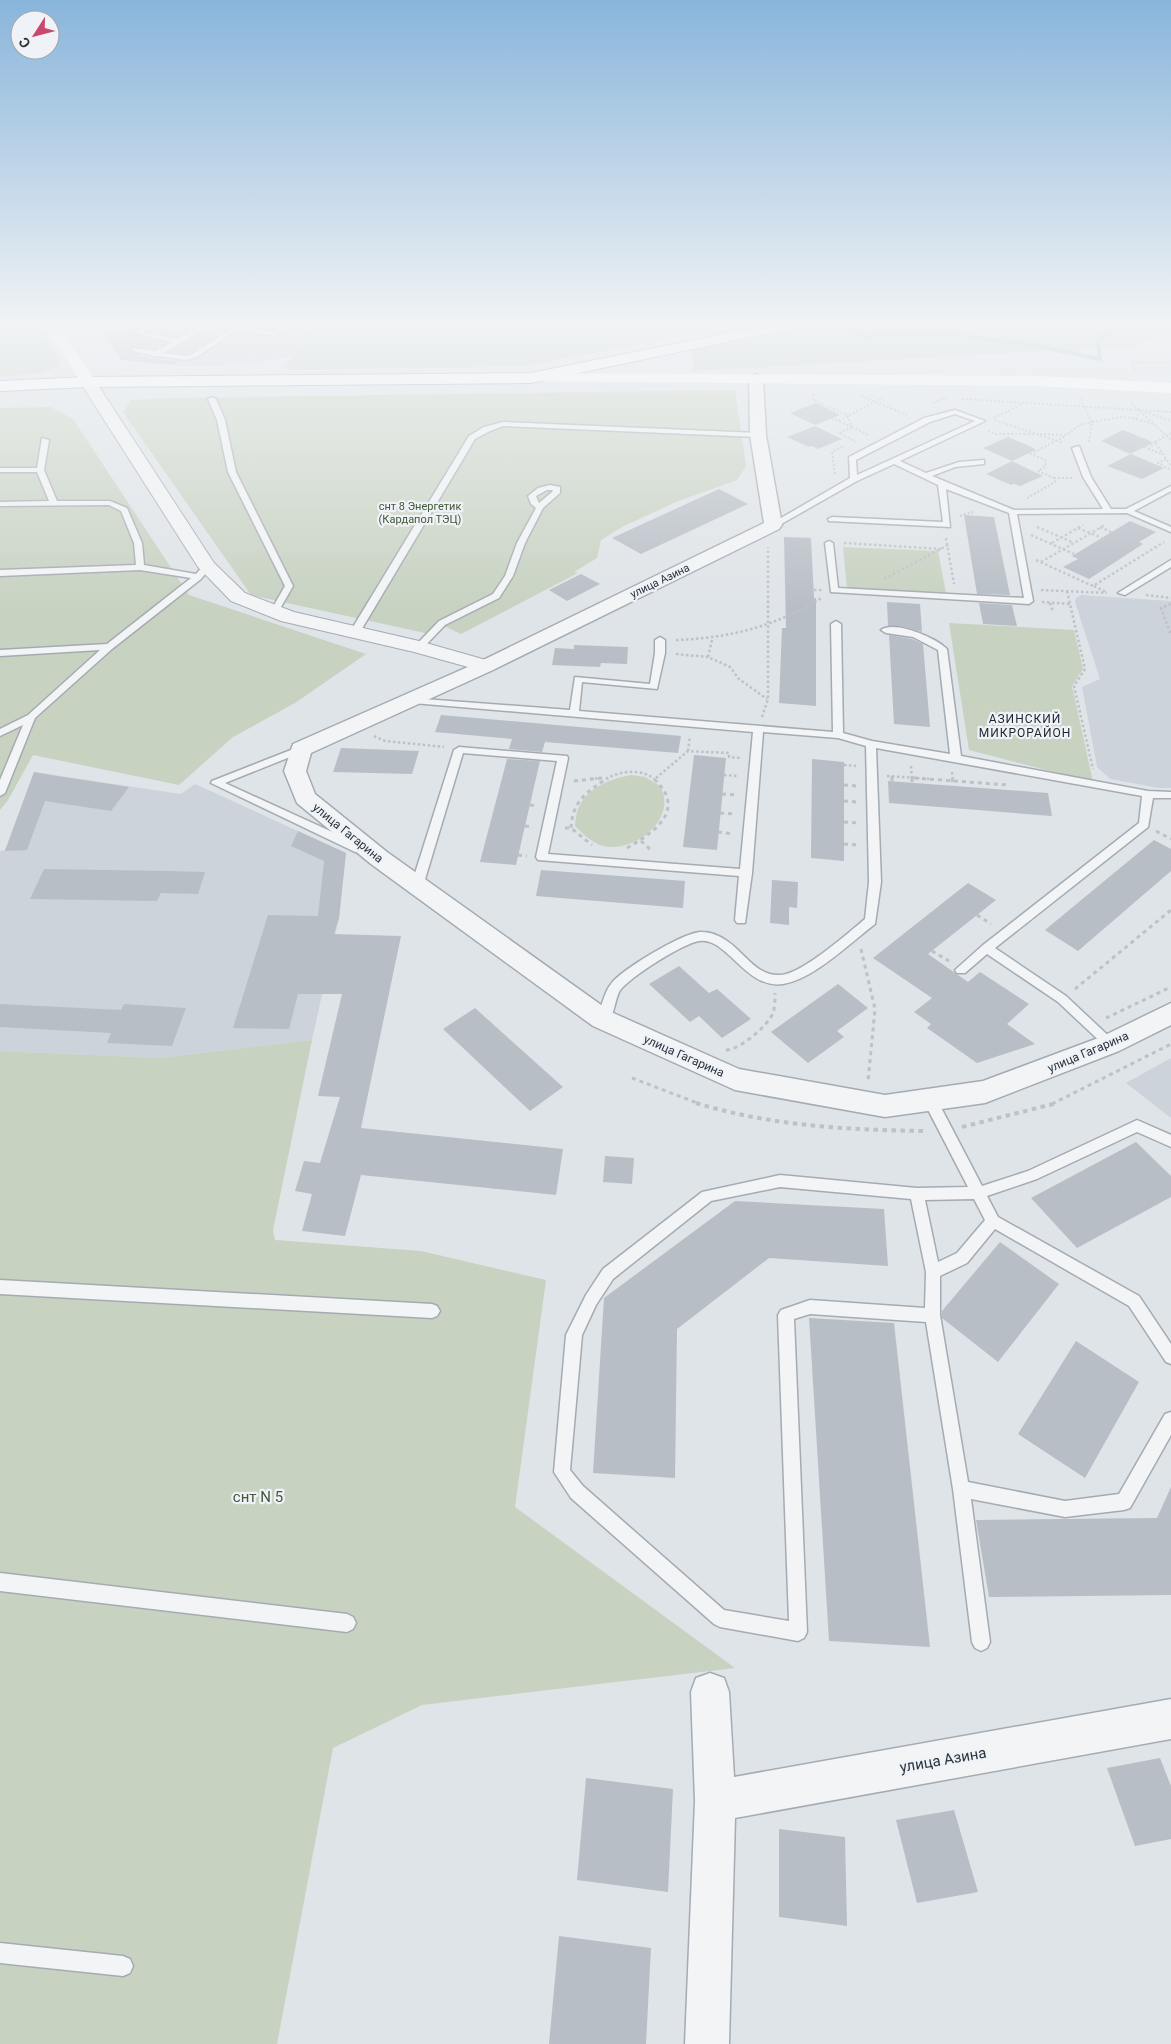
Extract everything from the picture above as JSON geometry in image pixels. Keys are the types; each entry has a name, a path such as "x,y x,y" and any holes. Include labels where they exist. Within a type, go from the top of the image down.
{"street":[{"path":"110,418 203,572 238,598 288,617 419,647 486,666"},
{"path":"757,418 758,435 773,525"},
{"name":"улица Азина","path":"301,749 486,666 773,525"},
{"name":"улица Гагарина","path":"301,749 295,771 305,798 379,858 602,1019 735,1079 885,1106 985,1092 1110,1044 1171,1013"},
{"path":"707,2044 715,1801 710,1692"},
{"name":"улица Азина","path":"715,1801 1171,1719"}],"lane":[{"path":"220,418 232,472 289,586 274,612"},
{"path":"854,479 852,459 933,418"},
{"path":"773,525 854,479 981,422 972,418"},
{"path":"355,632 472,438 487,429 503,424 758,435"},
{"path":"44,440 40,470 54,504"},
{"path":"1076,448 1087,477 1108,510"},
{"path":"894,461 942,484 1010,511 1128,511 1171,530"},
{"path":"926,476 949,465 961,462 981,462"},
{"path":"0,470 40,470"},
{"path":"832,519 947,525 942,484"},
{"path":"1128,511 1171,488"},
{"path":"0,504 110,502 124,510 138,542 140,567"},
{"path":"419,647 442,623 496,596 509,576 521,543 540,507"},
{"path":"829,542 834,590 1029,601 1016,528 1010,511"},
{"path":"1122,593 1171,563"},
{"path":"0,573 140,567 203,572"},
{"path":"0,733 31,717 155,608 203,572"},
{"path":"836,624 838,735"},
{"path":"886,630 909,631 922,636 942,649 956,758"},
{"path":"574,714 578,679 654,687 660,653 660,640"},
{"path":"0,653 109,648"},
{"name":"улица Азина","path":"413,700 758,730 838,735 871,744 1148,794 1171,795"},
{"path":"0,793 31,717"},
{"path":"741,920 758,730"},
{"path":"602,1019 607,1014 614,987 661,953 701,936 722,942 761,979 784,980 816,964 870,921 876,882 871,744"},
{"path":"301,749 216,783 379,858"},
{"path":"417,886 459,750 563,758 542,857 746,873"},
{"path":"962,970 987,948 1144,824 1148,794"},
{"path":"987,948 1062,999 1110,1044"},
{"path":"930,1100 993,1221 1134,1301 1171,1357"},
{"path":"932,1315 810,1307 786,1315 798,1632 720,1618 577,1492 562,1472 574,1335 591,1300 608,1274 707,1196 780,1180 917,1194 978,1193 1032,1175 1137,1126 1171,1141"},
{"path":"917,1194 933,1272 932,1315 961,1489 981,1642"},
{"path":"933,1272 962,1258 993,1221"},
{"path":"0,1287 432,1311"},
{"path":"961,1489 1065,1509 1124,1502 1171,1420"},
{"path":"0,1582 347,1623"},
{"path":"0,1953 122,1966"}],"path":[{"path":"833,418 884,442"},
{"path":"838,421 842,418"},
{"path":"848,418 852,427"},
{"path":"993,418 1076,448 1084,446 1091,439 1092,422 1090,418"},
{"path":"1010,511 1055,482 1054,478 1036,471 1046,466 1045,460 1030,454 1066,435 1080,425 1114,418"},
{"path":"1132,418 1155,424"},
{"path":"1149,418 1171,440"},
{"path":"973,426 995,434 1066,435"},
{"path":"834,435 852,427"},
{"path":"835,477 832,452 875,430"},
{"path":"1149,449 1155,442 1171,433"},
{"path":"839,434 871,449"},
{"path":"1155,442 1171,466"},
{"path":"1144,447 1163,455 1171,456"},
{"path":"1166,459 1157,464 1171,470"},
{"path":"1024,572 1128,511"},
{"path":"1051,544 1088,522"},
{"path":"943,525 956,596"},
{"path":"1037,527 1074,543"},
{"path":"1016,528 1074,554"},
{"path":"1078,528 1107,540"},
{"path":"1094,586 1171,538"},
{"path":"829,542 941,549"},
{"path":"758,730 768,700 768,545"},
{"path":"861,591 948,545"},
{"path":"1021,554 1107,593"},
{"path":"1027,589 1170,597"},
{"path":"660,640 712,640 767,626 813,604 834,590"},
{"path":"1067,591 1085,669 1074,686 1096,784"},
{"path":"1029,601 1070,604"},
{"path":"1050,603 1052,612"},
{"path":"1171,604 1164,605 1161,608 1171,635"},
{"path":"708,657 712,640"},
{"path":"660,653 708,657 730,667 738,680 768,700"},
{"path":"367,734 385,741 459,750"},
{"path":"656,778 688,751 730,753 730,757 755,759"},
{"path":"559,781 604,778 632,772 656,778 668,791 668,810 656,829 642,841 628,848 620,849"},
{"path":"872,774 1042,788 1046,775"},
{"path":"892,776 892,781"},
{"path":"598,848 588,843 570,828 577,800 604,778"},
{"path":"1062,999 1171,910"},
{"path":"857,932 875,1009 867,1090"},
{"path":"722,1051 731,1050 766,1026 776,1006 774,980"}],"shaded area":[{"path":"1081,595 1171,601 1171,788 1159,788 1110,779 1097,767 1082,687 1100,679 1075,602 1076,598"},
{"path":"34,772 181,794 195,784 346,853 339,918 312,1040 159,1058 0,1051 0,851 5,850"},
{"path":"1171,1058 1171,1118 1126,1083"}],"green space":[{"path":"0,418 72,418 189,595 366,654 295,703 233,737 179,785 33,755 8,800 0,810"},
{"name":"снт 8 Энергетик (Кардапол ТЭЦ)","path":"127,418 739,418 746,466 737,480 676,502 622,527 601,540 597,558 574,572 578,573 461,634 444,626 434,635 251,595"},
{"path":"843,547 938,551 946,593 847,588"},
{"path":"949,623 1074,630 1083,669 1072,686 1093,782 969,750"},
{"path":"632,775 645,777 660,786 664,798 663,811 658,822 638,840 626,845 613,847 600,845 586,837 575,826 580,805 593,790 601,785 611,780"},
{"name":"снт N 5","path":"312,1040 273,1230 275,1240 421,1251 546,1280 515,1507 735,1668 422,1705 333,1748 277,2044 0,2044 0,1051 159,1058"}],"building":[{"path":"801,418 832,418 815,425"},
{"path":"815,426 842,439 818,449 787,437"},
{"path":"1123,430 1153,443 1130,454 1101,441"},
{"path":"1008,437 1036,450 1012,461 983,448"},
{"path":"1131,454 1164,468 1142,479 1107,466"},
{"path":"1012,461 1043,476 1020,486 1011,485 986,474"},
{"path":"719,489 748,504 641,554 612,538"},
{"path":"964,515 994,517 1010,595 977,594"},
{"path":"1130,521 1156,532 1139,542 1143,544 1089,579 1063,567 1078,559 1072,556"},
{"path":"784,537 811,538 814,598 816,598 816,706 779,703 782,628 786,628"},
{"path":"581,574 600,584 567,601 549,590"},
{"path":"887,602 920,604 922,632 905,627 888,626"},
{"path":"979,603 1012,605 1017,626 983,624"},
{"path":"889,635 912,639 923,644 930,727 894,724"},
{"path":"574,645 628,647 627,664 601,663 600,667 552,665 555,648 574,649"},
{"path":"441,715 681,736 678,753 545,742 542,752 509,749 512,739 435,732"},
{"path":"341,748 419,751 412,774 333,772"},
{"path":"694,755 726,758 717,850 683,847"},
{"path":"507,759 540,761 516,865 480,862"},
{"path":"812,759 844,762 844,861 811,858"},
{"path":"34,772 129,787 111,811 45,801 27,850 5,851"},
{"path":"888,781 1048,793 1052,816 889,803"},
{"path":"298,831 346,853 339,918 334,934 401,936 361,1128 563,1149 556,1195 361,1175 345,1236 302,1231 312,1194 295,1191 304,1161 320,1163 340,1097 318,1096 342,994 298,994 289,1029 233,1028 268,915 318,916 324,861 291,846"},
{"path":"1154,840 1171,849 1171,871 1078,951 1045,930"},
{"path":"44,869 205,872 198,894 161,893 157,901 30,899"},
{"path":"541,870 685,881 683,908 536,896"},
{"path":"772,880 798,882 797,908 789,907 789,925 770,923"},
{"path":"968,883 996,900 928,954 968,982 980,972 1029,1004 1007,1024 1035,1044 977,1063 927,1028 931,1024 914,1012 932,998 873,958"},
{"path":"679,966 709,993 717,989 751,1019 722,1038 699,1016 690,1022 649,984"},
{"path":"838,984 868,1008 837,1031 844,1037 808,1063 771,1032"},
{"path":"0,1004 121,1010 124,1004 186,1008 172,1046 107,1043 111,1033 0,1027"},
{"path":"475,1008 563,1087 530,1111 443,1029"},
{"path":"1136,1142 1171,1176 1171,1197 1077,1248 1031,1198"},
{"path":"605,1156 634,1158 632,1184 603,1182"},
{"path":"735,1201 884,1209 888,1266 769,1258 677,1329 675,1478 593,1473 604,1298"},
{"path":"1000,1242 1059,1284 998,1362 942,1318 942,1311"},
{"path":"809,1318 894,1323 930,1647 829,1641"},
{"path":"1076,1341 1139,1382 1085,1478 1018,1434"},
{"path":"1171,1487 1171,1595 989,1597 976,1520 1157,1518"},
{"path":"1160,1758 1171,1786 1171,1839 1135,1846 1107,1768"},
{"path":"586,1778 673,1789 668,1892 577,1880"},
{"path":"954,1810 978,1892 917,1903 896,1820"},
{"path":"779,1829 845,1837 847,1926 779,1917"},
{"path":"559,1936 651,1948 646,2044 549,2044"}],"district":[{"name":"АЗИНСКИЙ МИКРОРАЙОН","path":"1025,726"}]}
